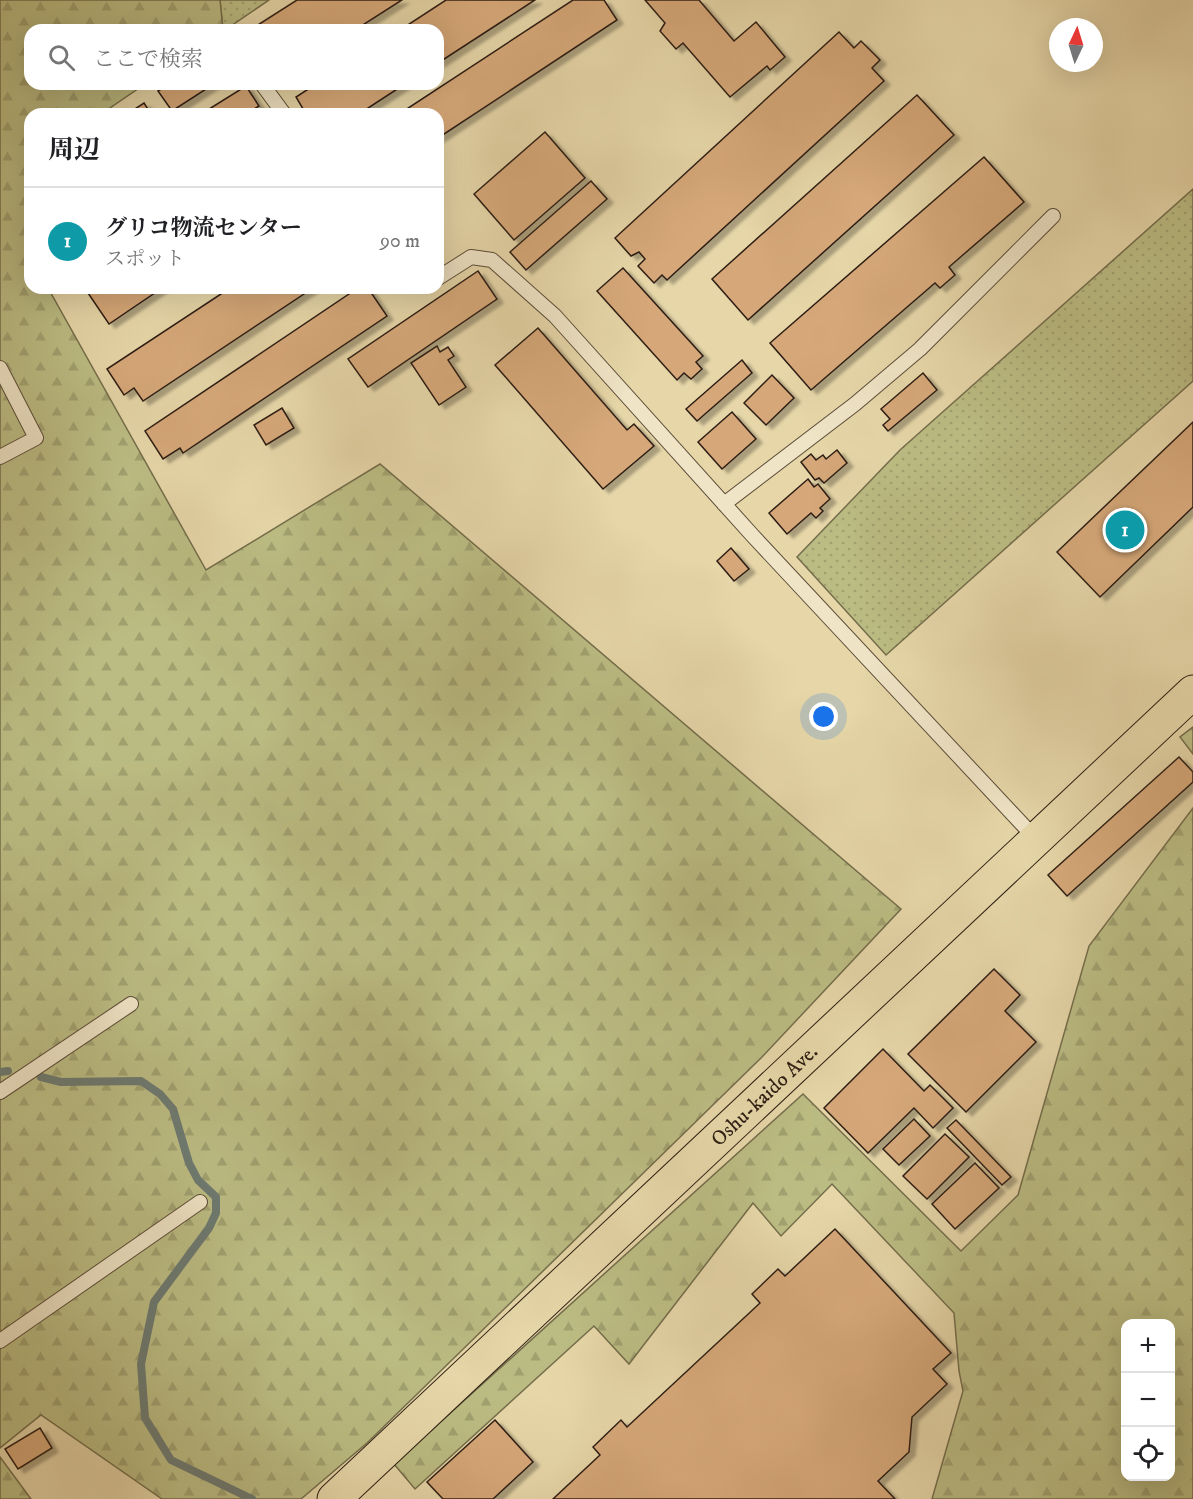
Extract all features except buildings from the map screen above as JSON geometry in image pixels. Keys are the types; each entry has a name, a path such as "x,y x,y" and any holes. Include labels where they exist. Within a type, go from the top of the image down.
{"highway":[{"name":"Oshu-kaido Ave.","path":"334,1499 1193,692"}],"lane":[{"path":"266,90 280,108"},
{"path":"724,504 855,405 920,350 1053,216"},
{"path":"444,274 471,257 492,260 555,316 724,504 1036,839"},
{"path":"0,368 36,438 0,456"},
{"path":"0,1092 131,1004"},
{"path":"0,1341 200,1202"}],"green space":[{"path":"0,0 220,0 222,24 24,24 24,90 136,90 110,108 24,108 24,294 51,294 206,570 380,464 901,909 762,1057 367,1443 301,1499 162,1499 41,1415 0,1448"},
{"path":"220,0 269,0 234,24 222,24"},
{"path":"1193,189 1193,381 886,655 797,557 900,450"},
{"path":"1193,727 1193,754 1180,737"},
{"path":"1193,808 1193,1499 932,1499 963,1391 954,1313 832,1184 781,1236 753,1203 629,1364 594,1326 415,1489 394,1464 803,1094 961,1251 1018,1195 1089,946"},
{"path":"0,1457 31,1499 0,1499"}],"waterway":[{"path":"0,1072 8,1071"},
{"path":"41,1077 61,1082 141,1081 160,1094 173,1109 189,1163 198,1180 216,1197 216,1213 209,1228 154,1302 141,1364 145,1418 171,1460 252,1499"}],"place":[{"name":"グリコ物流センター","path":"1125,530"}]}
